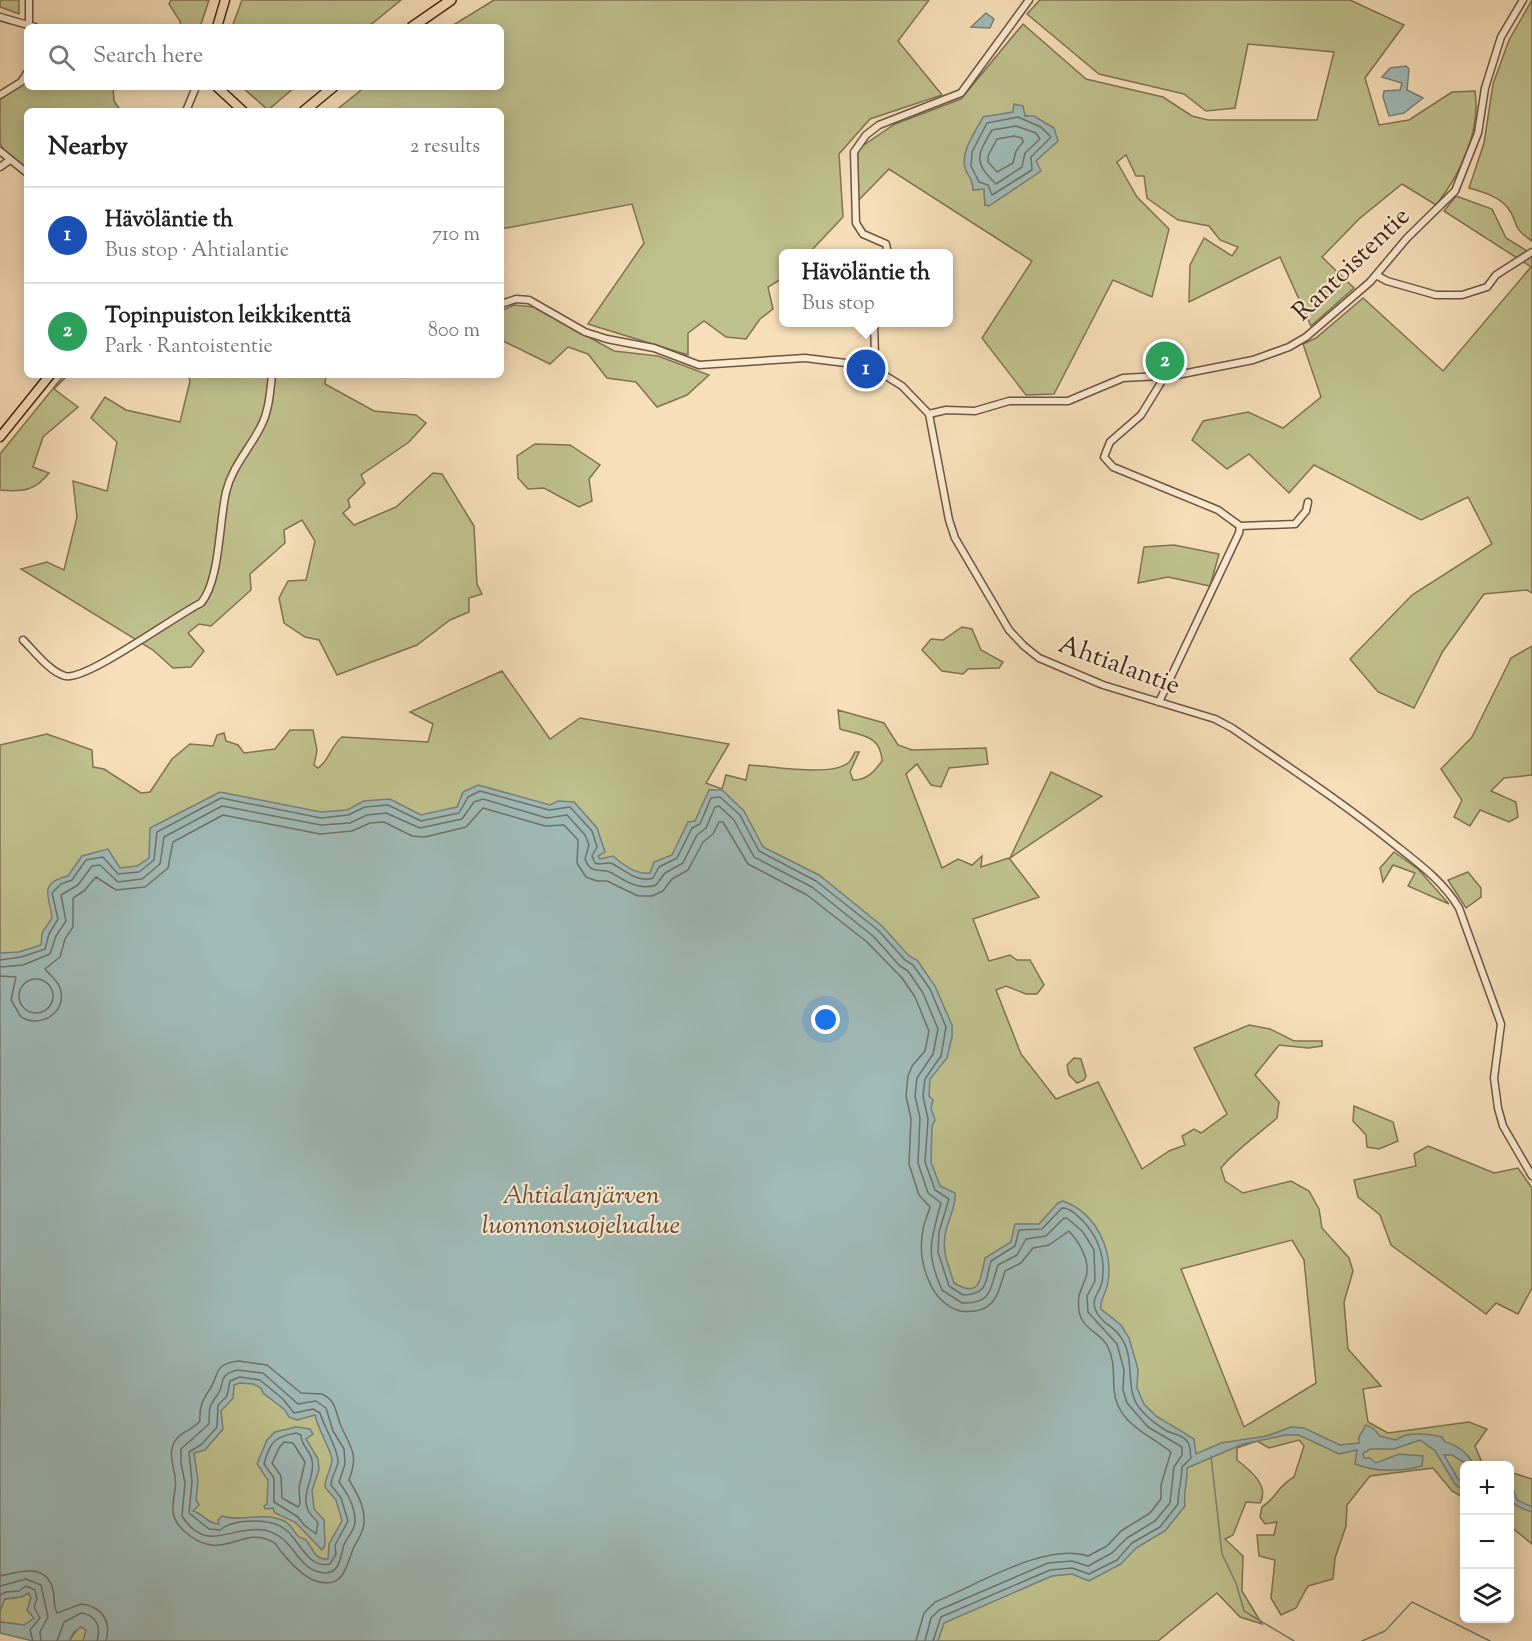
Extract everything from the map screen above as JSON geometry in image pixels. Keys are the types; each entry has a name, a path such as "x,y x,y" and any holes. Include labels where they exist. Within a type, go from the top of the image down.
{"highway":[{"path":"416,24 451,0"},
{"path":"308,108 329,90"}],"main road":[{"path":"218,24 225,0"},
{"path":"220,90 240,108"},
{"path":"0,437 48,378"}],"street":[{"path":"29,0 31,24"},
{"path":"887,249 886,244 863,234 856,223 854,152 866,135 879,125 961,93 1029,0"},
{"name":"Rantoistentie","path":"929,414 946,410 975,411 1003,402 1068,401 1123,378 1165,376 1238,364 1289,347 1336,312 1376,275 1407,238 1455,191 1478,134 1485,88 1501,37 1523,0"},
{"path":"0,17 24,25"},
{"path":"0,95 21,82 24,78"},
{"path":"187,108 195,90"},
{"path":"0,151 24,171"},
{"path":"0,167 10,160"},
{"path":"1376,275 1387,281 1436,295 1462,295 1487,287 1496,275 1532,252"},
{"path":"504,303 516,299 529,300 585,332 607,339 654,348 699,365 805,358 865,365 902,386 929,414"},
{"path":"874,327 875,357 881,373"},
{"path":"865,365 875,357"},
{"path":"1165,376 1141,415 1110,442 1104,457 1113,467 1218,510 1240,526 1295,524 1306,511 1308,502"},
{"path":"23,640 60,674 71,677 94,668 201,603 207,597 213,574 226,491 235,465 260,428 267,413 272,378"},
{"name":"Ahtialantie","path":"929,414 949,520 955,538 1009,630 1039,658 1103,685 1215,719 1232,728 1358,815 1422,866 1451,895 1459,909 1501,1024 1494,1078 1503,1126 1532,1176"},
{"path":"1159,702 1240,526"}],"green space":[{"path":"0,0 19,0 19,14 0,7"},
{"path":"171,0 209,0 201,24 180,24 169,4"},
{"path":"242,0 401,0 372,24 233,24"},
{"path":"494,0 929,0 898,41 942,95 870,119 839,154 843,217 813,249 779,249 779,280 768,287 773,309 760,319 746,339 726,337 704,321 688,333 688,355 588,324 644,243 632,204 504,228 504,108 339,108 361,90 504,90 504,24 455,24"},
{"path":"1040,0 1350,0 1404,25 1365,78 1379,125 1409,120 1452,92 1475,91 1476,106 1472,137 1453,180 1436,205 1402,184 1359,219 1322,257 1354,288 1311,326 1280,257 1189,302 1190,265 1204,238 1232,256 1238,247 1220,240 1209,226 1178,220 1147,198 1144,176 1136,176 1126,155 1117,162 1137,197 1169,229 1152,297 1113,280 1054,394 1026,395 982,338 1032,261 889,169 854,205 858,149 895,124 961,99 1023,24 1086,79 1163,97 1192,116 1208,120 1317,120 1334,52 1248,44 1235,108 1206,111 1184,94 1099,74 1027,14","holes":["1014,112 1035,118 1044,124 1053,144 985,205 984,189 973,190 973,179 1008,114"]},
{"path":"1532,0 1532,241 1517,228 1511,212 1503,203 1469,188 1484,143 1493,84 1509,40"},
{"path":"24,82 24,90 113,90 114,101 119,108 24,108 24,168 4,151 0,143 0,98"},
{"path":"245,90 291,90 270,108 266,108"},
{"path":"1456,196 1492,209 1506,238 1527,251 1517,258 1444,211"},
{"path":"1532,256 1532,593 1527,590 1484,594 1443,651 1414,708 1378,692 1350,659 1412,595 1492,544 1468,497 1421,520 1314,465 1289,493 1249,454 1227,469 1192,440 1203,421 1248,412 1283,428 1321,397 1303,344 1316,338 1363,298 1443,371 1531,267 1522,261"},
{"path":"514,305 534,307 614,351 658,356 709,375 687,395 657,407 636,382 607,378 588,354 568,347 550,364 504,341 504,310"},
{"path":"1178,349 1179,371 1152,372 1151,351"},
{"path":"62,378 65,378 54,389 78,407 43,437 33,467 49,473 44,479 28,489 0,490 0,454"},
{"path":"189,378 326,378 325,384 374,411 416,415 426,423 409,442 361,475 365,483 348,500 350,507 343,513 354,525 396,507 433,473 442,474 474,526 477,584 482,594 469,598 469,612 450,620 417,645 337,675 319,640 305,637 284,623 279,598 288,581 306,580 315,541 302,520 284,530 285,543 250,574 251,590 211,626 199,624 188,633 204,651 191,667 173,668 153,650 21,569 47,562 64,570 77,517 73,481 107,491 117,442 91,418 105,397 126,410 180,422"},
{"path":"535,444 570,445 600,465 589,479 592,501 579,507 544,488 528,489 518,478 517,456"},
{"path":"1174,545 1219,554 1210,586 1168,577 1138,583 1144,547"},
{"path":"962,627 972,629 981,650 1003,662 999,668 968,669 963,674 942,671 922,650 931,639 943,640"},
{"path":"1532,646 1532,775 1504,778 1491,791 1516,802 1518,817 1509,822 1480,810 1470,826 1454,817 1462,800 1441,769 1472,737 1511,658"},
{"name":"Ahtialanjärven luonnonsuojelualue","path":"502,671 550,739 580,718 729,744 706,783 722,789 726,775 746,780 749,765 800,770 828,769 848,763 855,752 859,752 850,772 853,780 870,775 882,761 881,752 874,741 869,738 840,729 838,710 884,723 898,745 912,750 986,748 988,764 949,768 941,787 931,785 917,764 906,774 942,868 958,859 972,865 982,856 981,867 1009,858 1039,897 973,919 989,961 1010,955 1017,960 1030,960 1044,985 1037,994 1026,994 1006,986 996,990 1021,1054 1056,1099 1098,1082 1142,1169 1169,1151 1185,1145 1182,1136 1194,1129 1201,1133 1227,1114 1194,1048 1249,1025 1270,1029 1294,1041 1322,1041 1322,1046 1308,1048 1279,1045 1255,1075 1279,1102 1277,1118 1221,1168 1225,1181 1243,1193 1291,1181 1309,1191 1319,1209 1322,1228 1349,1258 1353,1271 1344,1302 1348,1349 1381,1386 1363,1389 1368,1422 1388,1433 1469,1422 1487,1429 1475,1446 1481,1461 1460,1461 1460,1496 1452,1491 1433,1468 1370,1476 1347,1505 1346,1526 1335,1558 1333,1579 1308,1586 1296,1608 1281,1615 1271,1598 1275,1560 1259,1556 1257,1535 1274,1535 1277,1522 1265,1524 1260,1517 1262,1507 1294,1477 1304,1446 1299,1440 1269,1448 1257,1441 1237,1448 1237,1460 1257,1479 1261,1485 1262,1497 1260,1503 1246,1502 1233,1535 1225,1539 1243,1556 1242,1591 1262,1624 1240,1617 1217,1593 1158,1641 69,1641 79,1627 0,953 0,745 47,734 92,750 93,767 104,769 141,793 150,792 172,759 190,744 213,746 217,735 224,733 226,741 238,745 244,753 275,749 290,730 313,730 317,750 314,765 318,768 342,737 428,742 433,724 410,712","holes":["1292,1240 1304,1260 1316,1383 1244,1427 1181,1269"]},
{"path":"1051,772 1102,796 1010,858"},
{"path":"1394,852 1418,869 1449,904 1408,886 1415,873 1393,865 1383,882 1380,868"},
{"path":"1468,872 1481,888 1481,897 1466,908 1448,880"},
{"path":"1074,1058 1081,1059 1086,1076 1084,1080 1077,1083 1069,1075 1067,1065"},
{"path":"1354,1106 1393,1122 1398,1141 1379,1149 1367,1147 1366,1135 1353,1121"},
{"path":"1428,1146 1494,1173 1518,1168 1532,1188 1532,1288 1518,1314 1496,1303 1486,1314 1391,1245 1380,1215 1358,1197 1354,1180 1416,1166 1414,1154"},
{"path":"1514,1473 1532,1479 1532,1544 1514,1529"},
{"path":"26,1592 31,1596 28,1612 34,1616 34,1620 24,1625 0,1622 0,1611 4,1599 21,1597"}],"water":[{"path":"986,13 994,19 990,28 971,27"},
{"path":"1406,66 1409,69 1407,90 1423,98 1404,113 1389,116 1383,97 1384,91 1400,90 1402,83 1382,77 1390,68"},
{"path":"1014,104 1023,106 1025,116 1034,116 1054,128 1058,141 1036,161 1041,171 989,206 985,205 984,189 973,190 965,168 965,155 983,117 1013,112"},
{"name":"Ahtialanjärven luonnonsuojelualue","path":"478,785 550,805 558,801 574,802 597,828 605,852 598,856 600,859 613,856 630,869 650,873 654,862 672,855 688,822 695,821 709,790 722,790 744,811 763,847 819,875 882,926 909,956 917,960 935,986 952,1025 952,1037 947,1058 930,1079 929,1096 933,1100 931,1108 935,1120 932,1126 931,1162 940,1186 955,1193 944,1242 946,1260 954,1283 970,1289 974,1288 980,1279 985,1258 1011,1242 1015,1224 1039,1224 1058,1203 1063,1201 1085,1214 1093,1223 1105,1245 1109,1270 1101,1309 1121,1325 1129,1338 1138,1369 1137,1388 1144,1404 1156,1416 1194,1439 1196,1454 1221,1443 1267,1436 1291,1427 1304,1428 1340,1445 1359,1443 1359,1437 1366,1425 1373,1428 1380,1436 1396,1440 1412,1434 1431,1435 1442,1437 1445,1442 1458,1447 1471,1461 1462,1461 1452,1455 1444,1455 1460,1481 1460,1488 1455,1484 1435,1451 1420,1440 1394,1449 1371,1449 1363,1453 1364,1458 1370,1458 1376,1463 1399,1454 1423,1456 1422,1466 1397,1470 1371,1469 1355,1464 1357,1450 1339,1454 1299,1435 1286,1435 1243,1444 1187,1468 1185,1506 1165,1531 1136,1548 1121,1564 1089,1581 1072,1574 1052,1576 944,1623 938,1641 83,1641 86,1630 81,1627 74,1632 69,1641 33,1641 0,1633 0,1622 24,1625 34,1618 27,1610 31,1598 29,1593 21,1597 5,1599 0,1611 0,953 19,952 41,945 42,933 52,918 48,897 49,887 58,879 68,876 82,856 108,849 120,868 137,866 149,858 150,828 220,792 321,812 347,810 364,801 390,799 421,815 457,807 463,792","holes":["253,1384 261,1388 263,1393 285,1410 289,1417 297,1420 315,1415 329,1450 332,1459 325,1487 336,1500 342,1521 329,1544 328,1559 317,1556 306,1540 298,1536 290,1525 278,1519 222,1516 218,1520 219,1524 215,1524 193,1511 199,1505 196,1500 198,1481 194,1453 205,1450 223,1429 221,1411 233,1398 234,1385"]},
{"path":"296,1427 310,1429 313,1434 306,1439 318,1459 319,1470 312,1490 314,1509 324,1520 325,1545 322,1550 295,1522 275,1513 273,1508 265,1509 264,1506 267,1504 268,1480 257,1464 267,1440 275,1432"},
{"path":"1514,1492 1517,1500 1532,1507 1532,1512 1522,1508 1515,1504"}],"waterway":[{"path":"1211,1456 1222,1554 1236,1583 1244,1611 1294,1641"},
{"path":"1362,1641 1385,1631 1412,1602 1490,1641"}],"place":[{"name":"Topinpuiston leikkikenttä","path":"1165,361"},
{"name":"Hävöläntie th","path":"866,369"}]}
